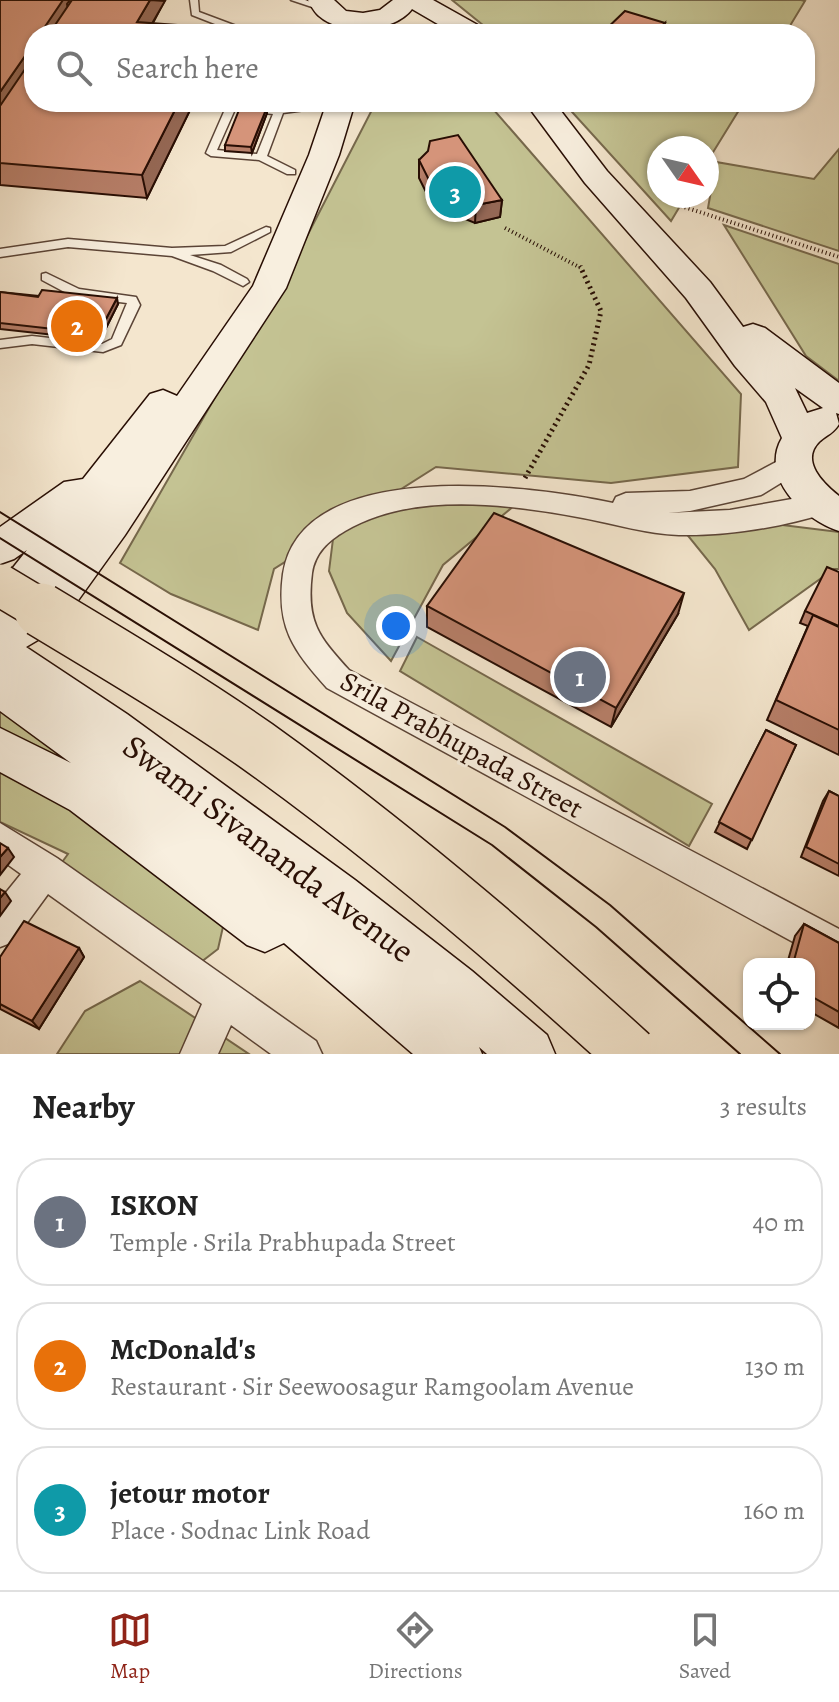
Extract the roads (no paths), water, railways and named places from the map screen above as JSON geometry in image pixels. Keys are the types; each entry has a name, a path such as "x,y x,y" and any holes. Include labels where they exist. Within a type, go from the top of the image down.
{"highway":[{"path":"0,585 255,745 515,947 631,1054"}],"main road":[{"path":"414,0 456,24"},
{"path":"330,14 353,20 383,17 409,24"},
{"path":"0,620 104,477 146,427 188,369 243,282 321,112"},
{"path":"324,155 325,112"},
{"path":"348,112 324,155 269,288 111,524 54,601 33,622 0,670 452,1054"},
{"path":"535,112 565,134"},
{"path":"547,112 596,177 698,290 747,357 781,396 797,450 797,478 830,511"},
{"path":"698,290 812,383 839,401"},
{"path":"797,450 818,423 839,416"},
{"path":"0,548 67,499 104,477"},
{"path":"111,524 99,572 74,618 70,648 75,672 117,733"},
{"name":"Swami Sivananda Avenue","path":"0,670 55,688 117,733 335,894 466,998 528,1054"},
{"path":"0,749 87,795 313,961 452,1054"}],"street":[{"path":"577,507 690,501 751,488 797,450"},
{"name":"Srila Prabhupada Street","path":"577,507 511,499 418,497 348,513 315,537 299,562 294,596 295,620 311,649 338,679 839,949"},
{"path":"577,507 627,519 679,524 830,511"},
{"path":"0,839 303,1054"},
{"path":"0,929 45,870"},
{"path":"199,1054 223,999"}],"lane":[{"path":"194,0 195,13 223,24"},
{"path":"295,0 330,14"},
{"path":"229,112 211,153 261,157 291,172"},
{"path":"261,157 279,112"},
{"path":"0,253 68,243 172,252 227,249 266,230"},
{"path":"172,252 217,268 243,282"},
{"path":"0,344 32,340 103,348 117,342 134,305 132,300 76,293 46,277"}],"tram line":[{"path":"0,512 505,827 610,905 780,1054"},
{"path":"0,538 492,845 596,927 740,1054"}],"place":[{"name":"jetour motor","path":"455,192"},
{"name":"McDonald's","path":"77,326"},
{"name":"ISKON","path":"580,677"}]}
